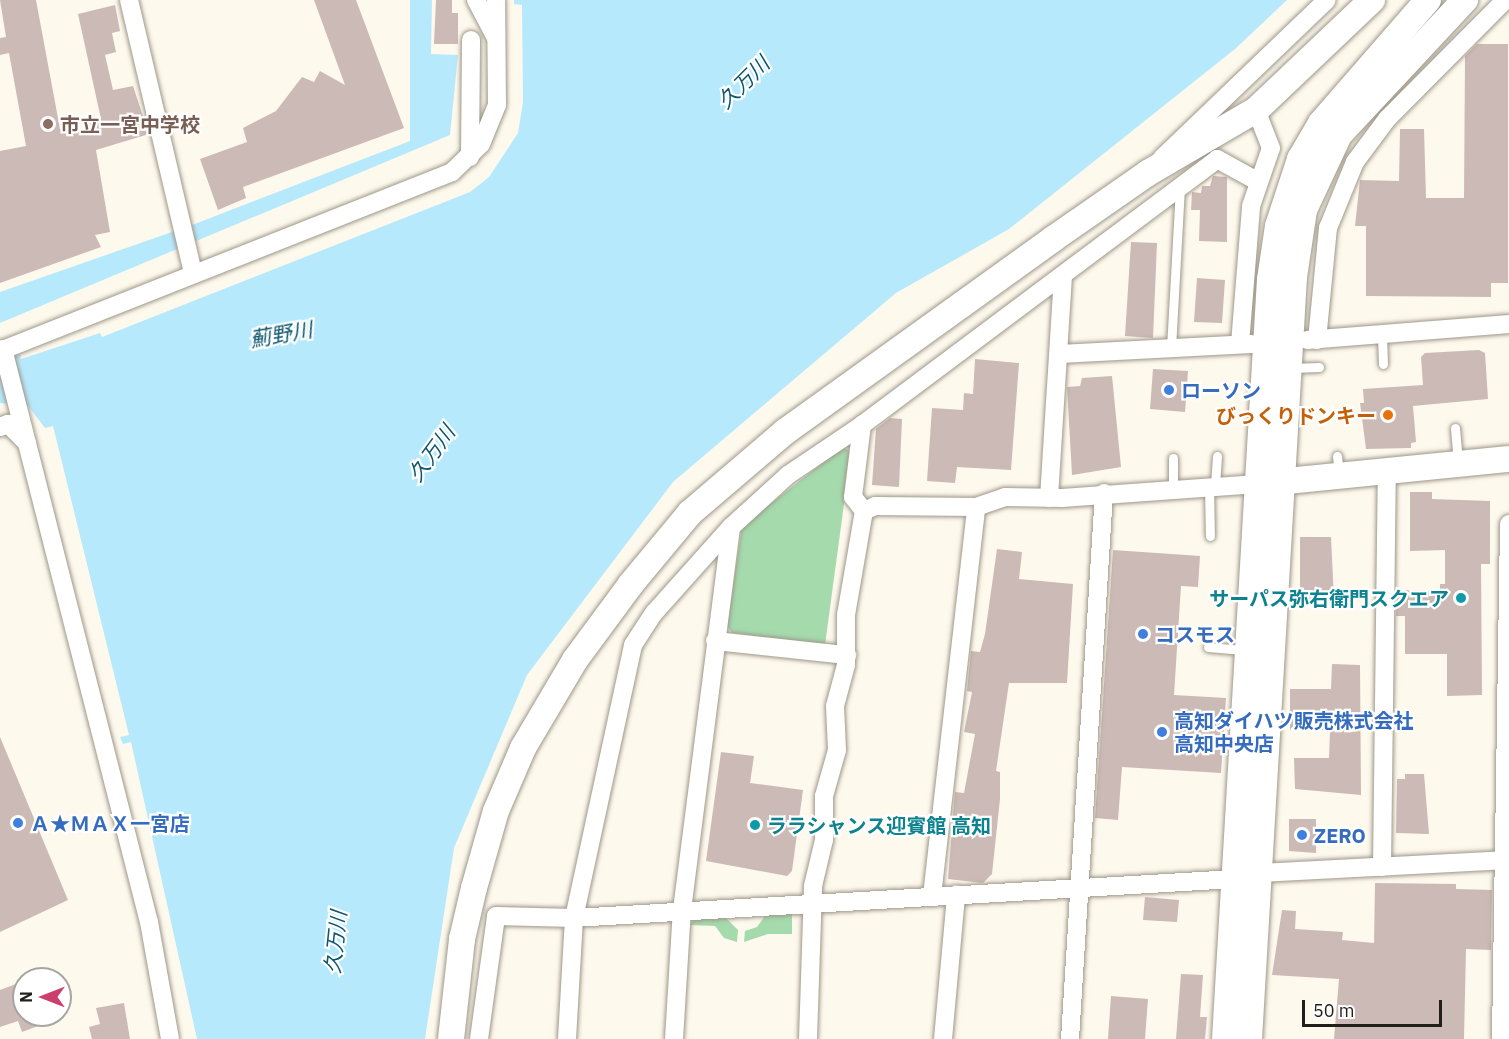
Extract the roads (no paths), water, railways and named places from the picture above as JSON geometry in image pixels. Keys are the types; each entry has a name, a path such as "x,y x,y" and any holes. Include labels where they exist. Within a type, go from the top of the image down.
{"street":[{"path":"129,0 193,273"},
{"path":"476,0 496,38"},
{"path":"171,1039 149,921 24,424 2,350 452,172 470,157 490,127 497,105 495,0"},
{"path":"1148,173 1191,126 1327,0"},
{"path":"451,1039 462,939 496,811 535,728 575,660 631,584 690,513 786,431 1148,173 1256,110 1372,0"},
{"path":"1225,1039 1247,876 1279,342 1278,226 1300,159 1343,96 1428,0"},
{"path":"1249,1039 1248,650 1269,482 1289,368 1279,342 1296,246 1304,210 1324,160 1354,116 1465,0"},
{"path":"1317,340 1328,228 1355,162 1387,118 1505,0"},
{"path":"470,157 471,40"},
{"path":"1230,350 1251,206 1257,181 1270,148 1256,110"},
{"path":"567,1039 574,918 633,645 654,613 731,527 788,475 862,425 1063,278 1217,159 1257,181"},
{"path":"1049,498 1063,278"},
{"path":"1059,354 1171,348 1230,350 1279,342 1509,324"},
{"path":"0,427 8,424 27,443"},
{"path":"808,1039 812,902 824,840 824,796 837,750 835,706 847,655 846,615 864,511 853,497 862,425"},
{"path":"864,511 875,506 976,507 1005,497 1049,498 1269,482 1338,466 1387,472 1509,459"},
{"path":"1382,867 1387,472"},
{"path":"1070,1039 1104,493"},
{"path":"932,896 976,507"},
{"path":"1501,1039 1506,860 1509,524"},
{"path":"674,1039 687,934 681,910 731,527"},
{"path":"715,641 847,655"},
{"path":"479,1039 496,916 574,918 1506,860"},
{"path":"943,1039 956,895"}],"lane":[{"path":"1171,348 1180,188"},
{"path":"1382,334 1383,364"},
{"path":"1289,368 1319,367"},
{"path":"1455,428 1458,465"},
{"path":"1210,536 1212,486 1217,456"},
{"path":"1173,458 1173,488"},
{"path":"1208,648 1248,650"}],"water":[{"path":"410,0 432,0 431,54 458,55 450,135 0,323 0,292 192,225 410,141"},
{"path":"514,0 1287,0 1235,49 1009,229 896,293 673,482 527,675 454,848 425,1039 197,1039 131,742 123,744 120,737 129,735 53,426 45,428 28,406 0,403 0,366 20,354 21,359 100,333 102,337 470,192 489,177 518,133 523,102 522,5 514,4"}],"place":[{"name":"市立一宮中学校","path":"48,124"},
{"name":"ローソン","path":"1169,390"},
{"name":"びっくりドンキー","path":"1388,415"},
{"name":"サーパス弥右衛門スクエア","path":"1461,598"},
{"name":"コスモス","path":"1143,634"},
{"name":"高知ダイハツ販売株式会社 高知中央店","path":"1162,732"},
{"name":"Ａ★ＭＡＸ一宮店","path":"18,823"},
{"name":"ララシャンス迎賓館 高知","path":"755,825"},
{"name":"ZERO","path":"1302,835"}],"water label":[{"name":"久万川","path":"743,82"},
{"name":"薊野川","path":"281,334"},
{"name":"久万川","path":"431,453"},
{"name":"久万川","path":"335,942"}]}
